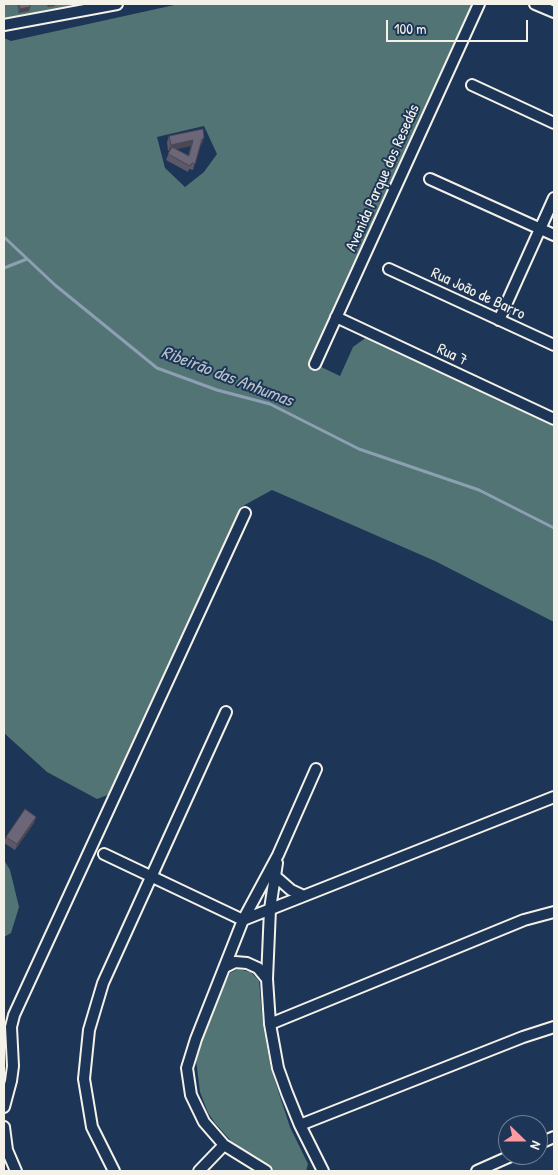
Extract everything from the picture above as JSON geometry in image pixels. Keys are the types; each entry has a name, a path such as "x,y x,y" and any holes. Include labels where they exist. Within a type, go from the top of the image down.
{"street":[{"path":"4,25 117,4"},
{"name":"Avenida Parque dos Resedás","path":"315,364 479,4"},
{"path":"535,4 554,12"},
{"path":"472,85 554,122"},
{"path":"430,179 554,235"},
{"path":"499,320 554,198"},
{"name":"Rua João de Barro","path":"389,269 554,345"},
{"name":"Rua 7","path":"336,317 554,419"},
{"path":"4,1107 13,1066 11,1027 14,1015 245,513"},
{"path":"114,1171 92,1127 84,1079 89,1030 103,983 226,712"},
{"path":"266,1171 224,1145 204,1122 191,1095 187,1068 196,1039 243,920 278,855 316,769"},
{"path":"104,854 243,920 554,797"},
{"path":"278,855 270,909 267,979 270,1024 278,1068 316,1166 323,1171"},
{"path":"275,876 291,890 304,896"},
{"path":"270,1024 524,920 554,912"},
{"path":"225,967 235,962 247,963 258,968 267,979"},
{"path":"300,1125 522,1037 554,1027"},
{"path":"4,1127 7,1150 16,1171"},
{"path":"199,1171 224,1145"},
{"path":"477,1171 498,1162"}],"green space":[{"path":"4,4 88,4 4,20"},
{"path":"179,4 479,4 315,364 340,376 353,347 371,334 554,419 554,622 435,561 272,490 241,507 113,793 97,799 47,772 4,733 4,38 11,41","holes":["204,126 217,154 204,172 185,187 165,168 157,137"]},
{"path":"4,860 10,870 19,907 11,933 4,937"},
{"path":"238,969 251,972 259,981 263,1025 271,1069 290,1127 308,1164 306,1171 275,1171 231,1141 208,1113 200,1092 196,1060 199,1039 230,973"}],"building":[{"path":"19,4 30,4 30,7 20,9"},
{"path":"203,129 204,138 202,139 195,164 192,163 190,166 168,154 172,147 189,156 193,140 171,145 169,136"},
{"path":"25,809 36,817 17,844 6,837"}],"waterway":[{"name":"Ribeirão das Anhumas","path":"4,237 55,285 157,368 217,390 270,404 359,449 479,490 554,528"},
{"path":"4,268 27,259"}]}
